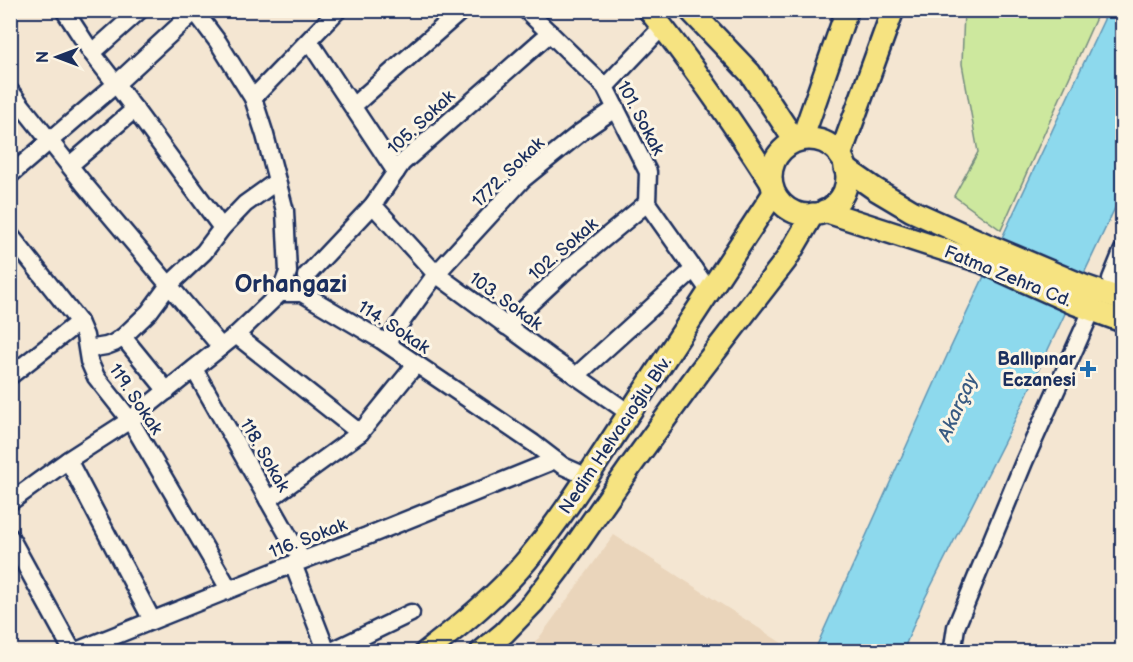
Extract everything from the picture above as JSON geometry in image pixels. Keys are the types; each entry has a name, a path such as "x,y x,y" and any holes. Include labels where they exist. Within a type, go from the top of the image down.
{"main road":[{"path":"649,10 681,50 738,131 781,202 790,210 801,214 819,213 835,204 842,194 846,181 843,162 833,148 824,142 813,139 799,140 784,147 776,157 771,169 773,187"},
{"path":"690,10 750,73 799,140"},
{"path":"843,162 893,10"},
{"path":"799,140 846,11"},
{"name":"Fatma Zehra Cd.","path":"843,162 875,189 987,254 1083,299 1122,321"},
{"name":"Nedim Helvacıoğlu Blv.","path":"426,651 491,598 526,561 551,529 710,292 773,187"},
{"name":"Fatma Zehra Cd.","path":"819,213 987,254"},
{"name":"Nedim Helvacıoğlu Blv.","path":"481,651 504,633 533,603 700,371 786,260 819,213"},
{"name":"Fatma Zehra Cd.","path":"1083,299 1122,299"}],"street":[{"path":"64,10 92,53 222,228"},
{"path":"92,53 140,10"},
{"path":"253,98 338,10"},
{"path":"352,106 462,10"},
{"name":"101. Sokak","path":"526,10 605,87 648,172 647,203"},
{"path":"10,175 201,13 253,98 285,211 288,272 280,292 236,335 130,420 68,460 10,502"},
{"path":"605,87 662,27"},
{"name":"105. Sokak","path":"306,276 373,205 402,163 550,33"},
{"path":"309,41 396,171"},
{"path":"10,91 221,347"},
{"name":"1772. Sokak","path":"386,343 436,274 523,179 581,132 616,108"},
{"path":"70,165 135,109"},
{"path":"88,349 106,346 123,337 148,312 169,285 204,252 222,228 245,204 277,181"},
{"path":"647,203 710,292"},
{"name":"102. Sokak","path":"506,326 566,270 647,203"},
{"name":"103. Sokak","path":"373,205 436,274 629,413"},
{"name":"119. Sokak","path":"10,235 79,322 85,336 89,361 96,377 130,420 229,589"},
{"path":"1111,279 1122,252"},
{"path":"576,376 694,269"},
{"path":"288,272 306,276 302,293"},
{"name":"114. Sokak","path":"280,292 302,293 386,343 563,466 588,477"},
{"path":"954,651 956,627 1024,462 1083,299"},
{"path":"10,376 79,322"},
{"path":"236,335 360,433"},
{"path":"123,337 167,391"},
{"path":"268,500 360,433 416,364"},
{"name":"118. Sokak","path":"194,369 268,500 298,562 328,651"},
{"path":"68,460 152,620"},
{"name":"116. Sokak","path":"74,651 96,648 152,620 555,460"},
{"path":"10,537 74,651"},
{"path":"328,651 411,613"}],"shaded area":[{"path":"614,535 791,649 789,651 523,651 539,638"}],"green space":[{"path":"964,11 1099,11 1001,230 954,196 978,152 962,64"}],"water":[{"name":"Akarçay","path":"1108,11 1122,11 1122,193 1011,428 923,602 903,651 814,652 950,349"}],"place":[{"name":"Ballıpınar Eczanesi","path":"1088,369"}],"district":[{"name":"Orhangazi","path":"291,284"}]}
